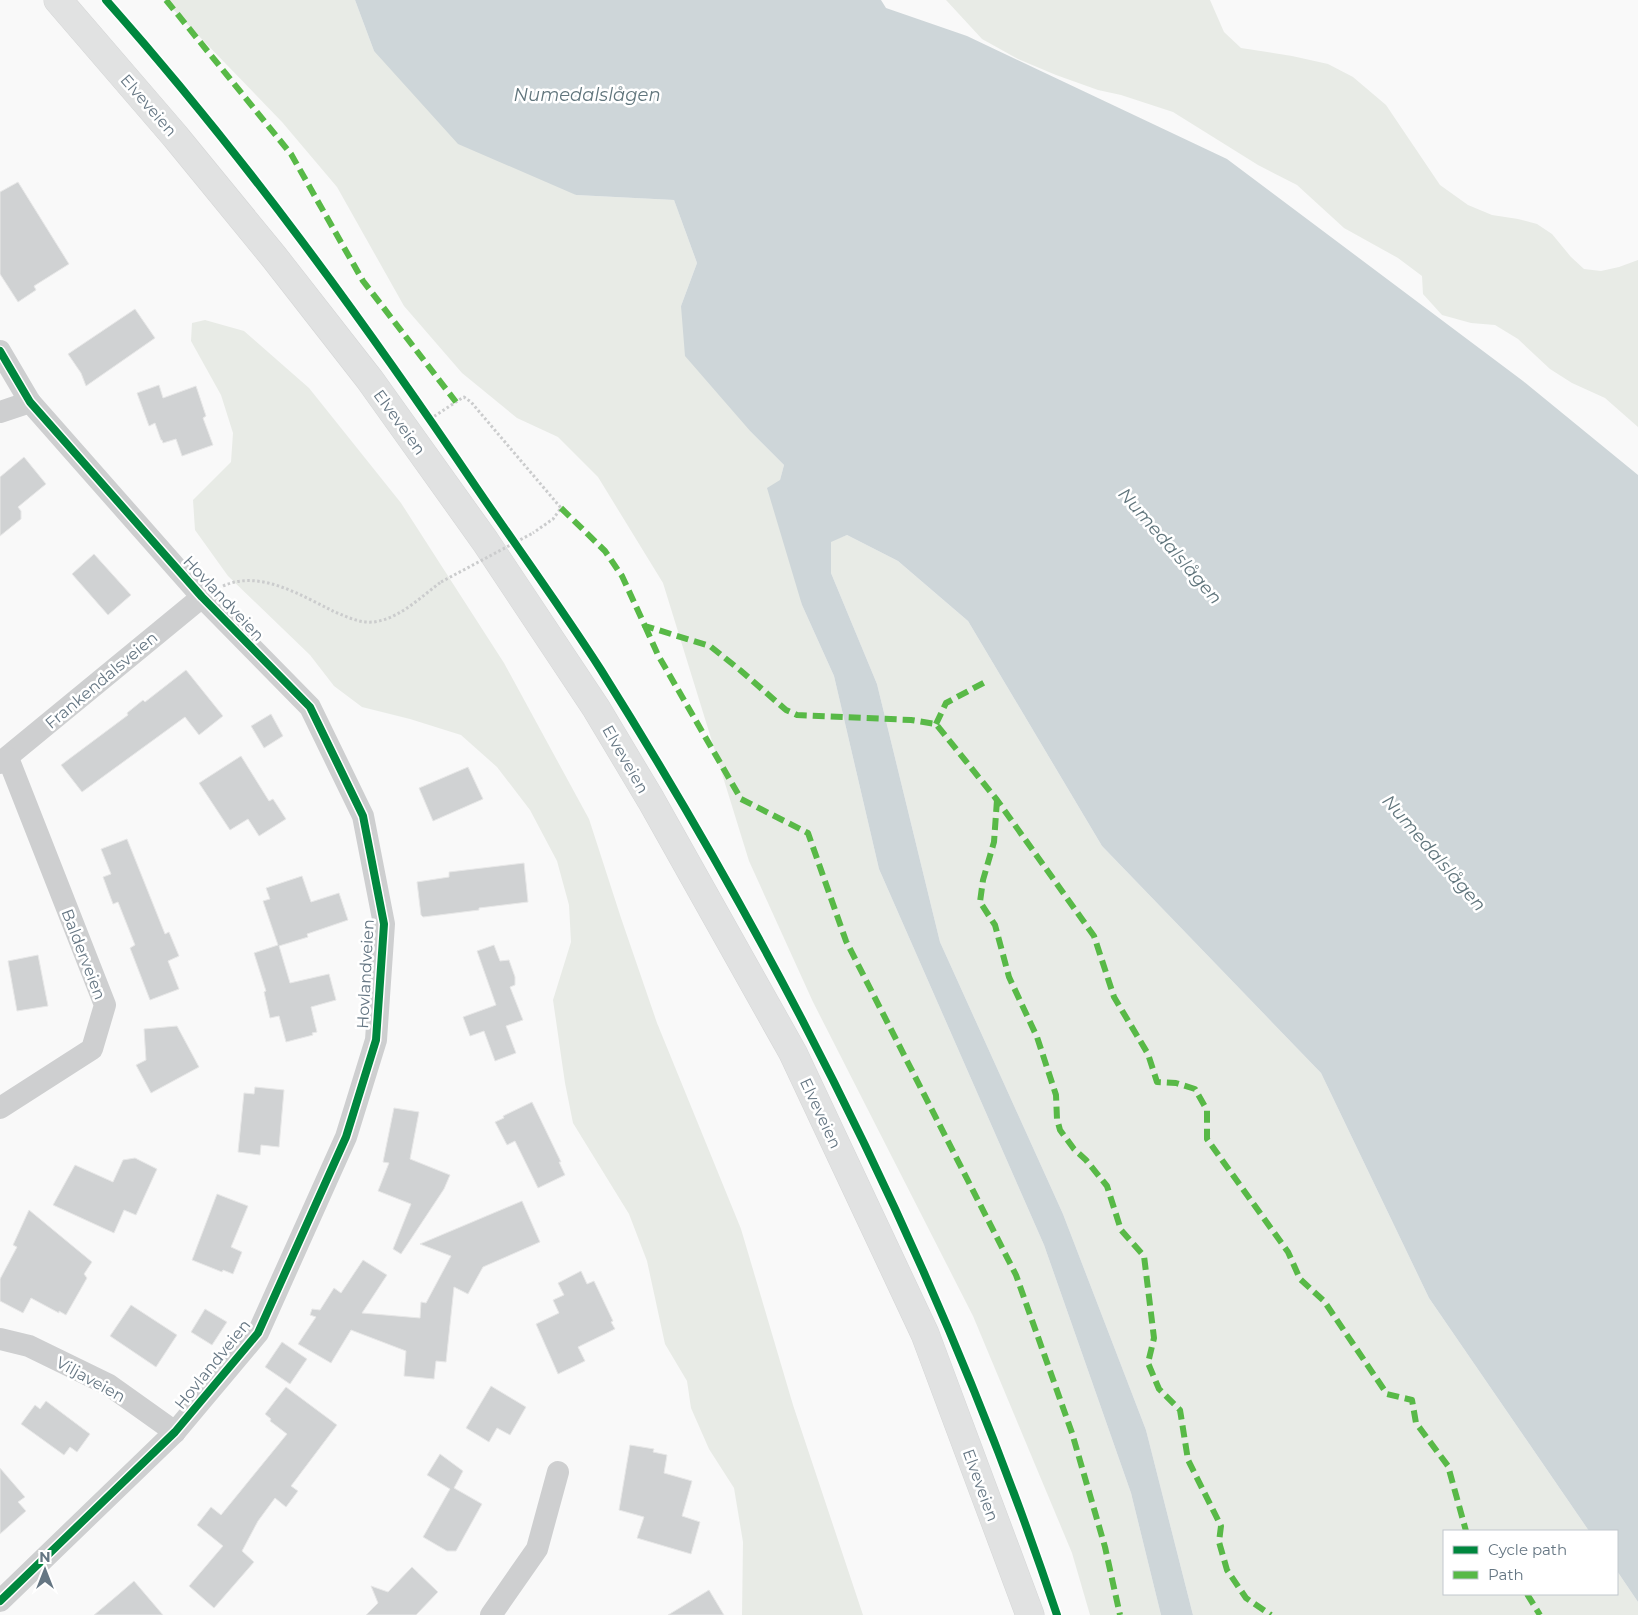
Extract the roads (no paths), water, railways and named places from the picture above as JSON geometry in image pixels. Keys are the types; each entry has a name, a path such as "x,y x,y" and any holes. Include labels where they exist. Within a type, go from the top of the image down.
{"highway":[{"name":"Elveveien","path":"58,0 187,151 274,257 370,380 485,541 596,708 793,1054 925,1334 1030,1615"}],"street":[{"name":"Hovlandveien","path":"0,351 30,402 202,597 310,707 364,816 384,924 376,1040 346,1137 258,1333 175,1432 0,1601"},
{"path":"0,412 30,402"},
{"name":"Frankendalsveien","path":"4,761 202,597"},
{"name":"Balderveien","path":"0,1108 92,1049 105,1005 4,761"},
{"name":"Viljaveien","path":"0,1340 29,1346 109,1385 175,1432"},
{"path":"491,1615 537,1549 558,1472"}],"water":[{"name":"Numedalslågen","path":"355,0 881,0 886,8 967,36 1227,159 1523,381 1638,475 1638,1602 1618,1572 1618,1530 1588,1530 1429,1298 1321,1073 1102,846 968,621 898,561 847,535 831,542 831,573 877,684 940,942 1063,1214 1146,1430 1193,1615 1161,1615 1131,1493 1044,1245 879,869 834,676 802,605 767,488 780,480 784,465 751,432 685,356 681,306 697,263 674,200 576,195 458,144 374,51"}]}
